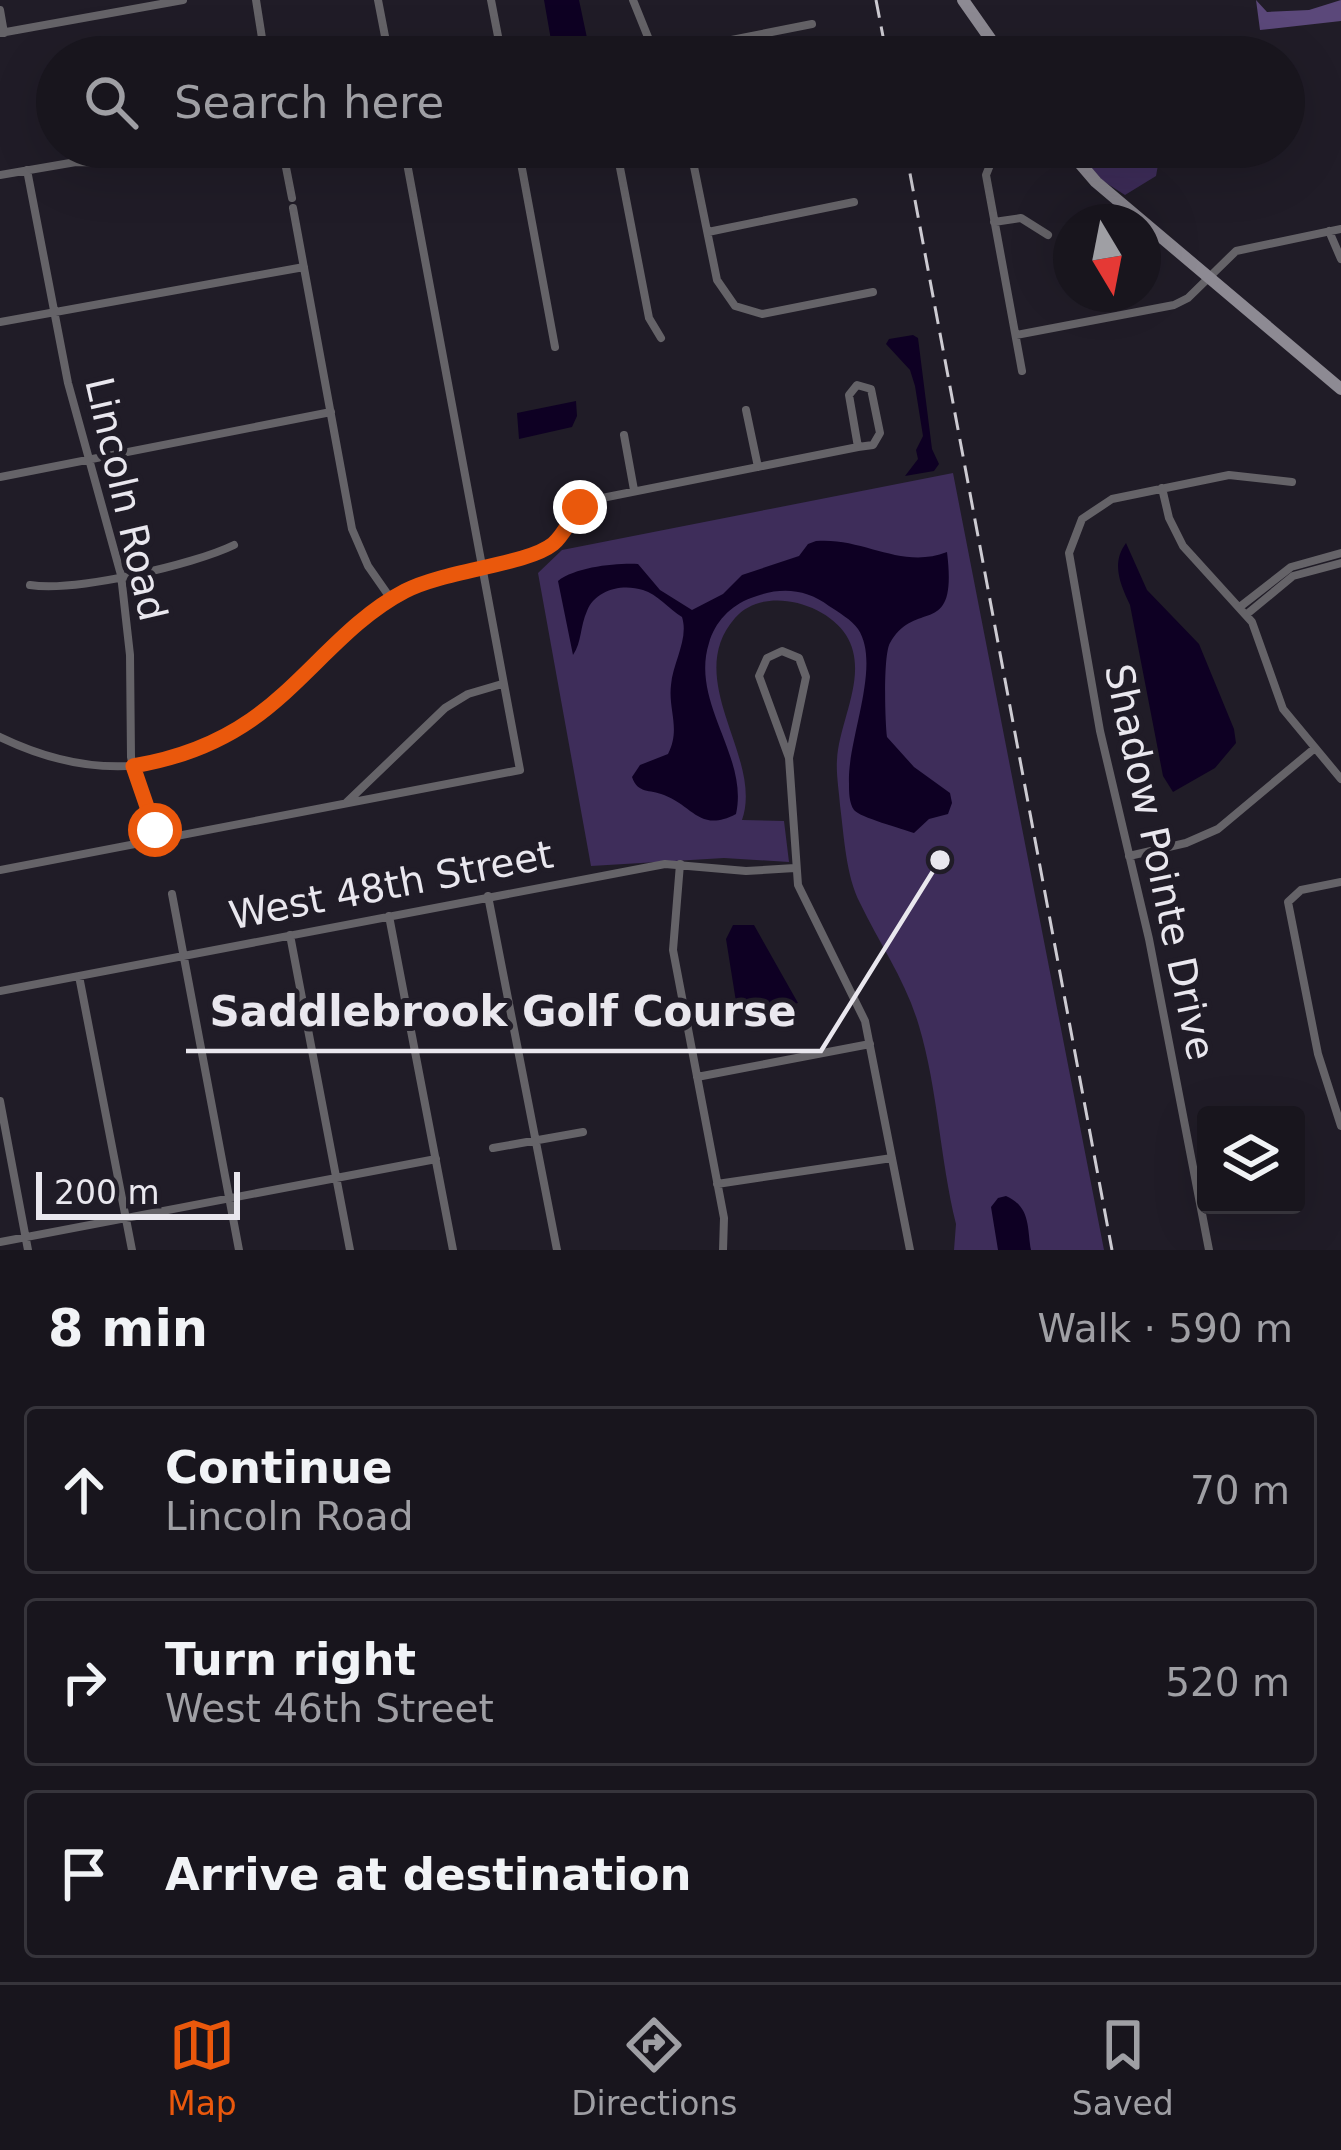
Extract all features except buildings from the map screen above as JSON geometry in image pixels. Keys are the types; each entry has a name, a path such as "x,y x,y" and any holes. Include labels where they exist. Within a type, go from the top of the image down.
{"street":[{"path":"0,10 2,33 128,5 183,0"},
{"path":"256,0 262,36"},
{"path":"378,0 385,36"},
{"path":"490,0 498,36"},
{"path":"633,0 647,36"},
{"path":"963,0 988,36"},
{"path":"753,36 812,24"},
{"path":"0,175 40,168"},
{"path":"286,168 354,535 391,599"},
{"path":"0,870 520,770 408,168"},
{"path":"522,168 555,347"},
{"path":"620,168 649,318 661,338"},
{"path":"694,168 719,287 732,304 762,314 873,292"},
{"path":"989,168 986,176 1022,371"},
{"path":"1083,168 1341,389"},
{"name":"Lincoln Road","path":"28,170 70,392 121,575 129,627 128,725 133,766 159,839"},
{"path":"708,232 854,202"},
{"path":"994,222 1021,218 1048,236"},
{"path":"1016,335 1174,304 1186,299 1236,251 1341,229"},
{"path":"1329,231 1341,259"},
{"path":"0,322 304,267"},
{"path":"0,737 60,762 92,767 133,766 190,752 251,721 391,599 440,575 539,552 555,542 583,505 598,498 634,490 758,467 858,448 873,445 880,436 871,389 862,384 849,395 858,448"},
{"path":"746,410 758,467"},
{"path":"0,477 331,412"},
{"path":"624,435 634,490"},
{"path":"1292,482 1235,475 1162,488 1169,518 1183,546 1244,610 1262,642 1278,701 1341,779"},
{"name":"Shadow Pointe Drive","path":"1162,488 1096,506 1076,529 1068,557 1209,1250"},
{"path":"30,585 64,586 121,575 192,561 234,545"},
{"path":"1244,610 1291,567 1341,553"},
{"path":"1244,610 1293,576 1341,563"},
{"path":"789,758 759,676 766,658 782,651 799,658 806,676 789,758 795,868 803,901 859,1007 910,1250"},
{"path":"345,805 349,796 445,708 467,694 502,684"},
{"path":"1129,856 1186,843 1218,829 1316,748"},
{"path":"680,864 673,950 724,1221 723,1250"},
{"name":"West 48th Street","path":"0,991 589,877 680,864 751,871 795,868"},
{"path":"1341,882 1292,894 1288,902 1318,1054 1341,1126"},
{"path":"172,894 239,1250"},
{"path":"488,896 556,1250"},
{"path":"389,916 453,1250"},
{"path":"290,935 350,1250"},
{"path":"80,976 132,1250"},
{"path":"697,1077 870,1044"},
{"path":"0,1101 28,1250"},
{"path":"493,1148 583,1132"},
{"path":"717,1184 892,1158"},
{"path":"0,1242 436,1159"}],"shaded area":[{"path":"544,0 579,0 587,36 550,36"},
{"path":"1256,0 1267,12 1309,10 1341,0 1341,21 1260,30"},
{"path":"1092,168 1157,168 1156,176 1125,195"},
{"path":"918,338 932,449 939,464 934,471 905,476 918,459 916,450 923,436 910,370 886,344 889,339"},
{"path":"576,401 572,427 519,439 517,413"},
{"path":"953,473 1104,1250 954,1250 956,1224 919,1026 855,892 849,868 837,765 855,665 846,635 824,614 777,600 747,608 721,642 716,667 719,693 743,771 742,820 784,821 789,862 724,858 591,866 538,573 562,550"},
{"path":"816,541 914,557 947,552 949,580 941,608 900,630 890,643 886,661 887,737 914,767 950,793 952,803 948,814 929,819 914,833 864,816 852,807 850,766 865,682 864,644 852,622 820,600 792,591 761,594 730,610 712,635 705,665 707,687 738,792 736,814 724,819 697,816 664,795 641,789 632,777 640,765 668,754 672,745 671,685 684,634 682,617 643,590 610,590 591,604 573,655 558,581 566,576 596,567 638,564 660,590 692,610 723,594 742,575 799,556"},
{"path":"1126,543 1147,590 1199,644 1234,729 1236,743 1215,768 1173,792 1163,776 1130,605 1119,574"},
{"path":"733,925 754,925 798,1003 744,1014 737,1008 726,939"},
{"path":"1006,1196 1024,1212 1031,1250 998,1250 991,1207"}],"railway":[{"path":"876,0 883,36"},
{"path":"909,168 1112,1250"}],"place":[{"name":"Saddlebrook Golf Course","path":"940,860"}],"route":[{"path":"155,830 133,766 190,752 233,732 261,713 385,603 440,575 539,552 555,542 580,507"}]}
